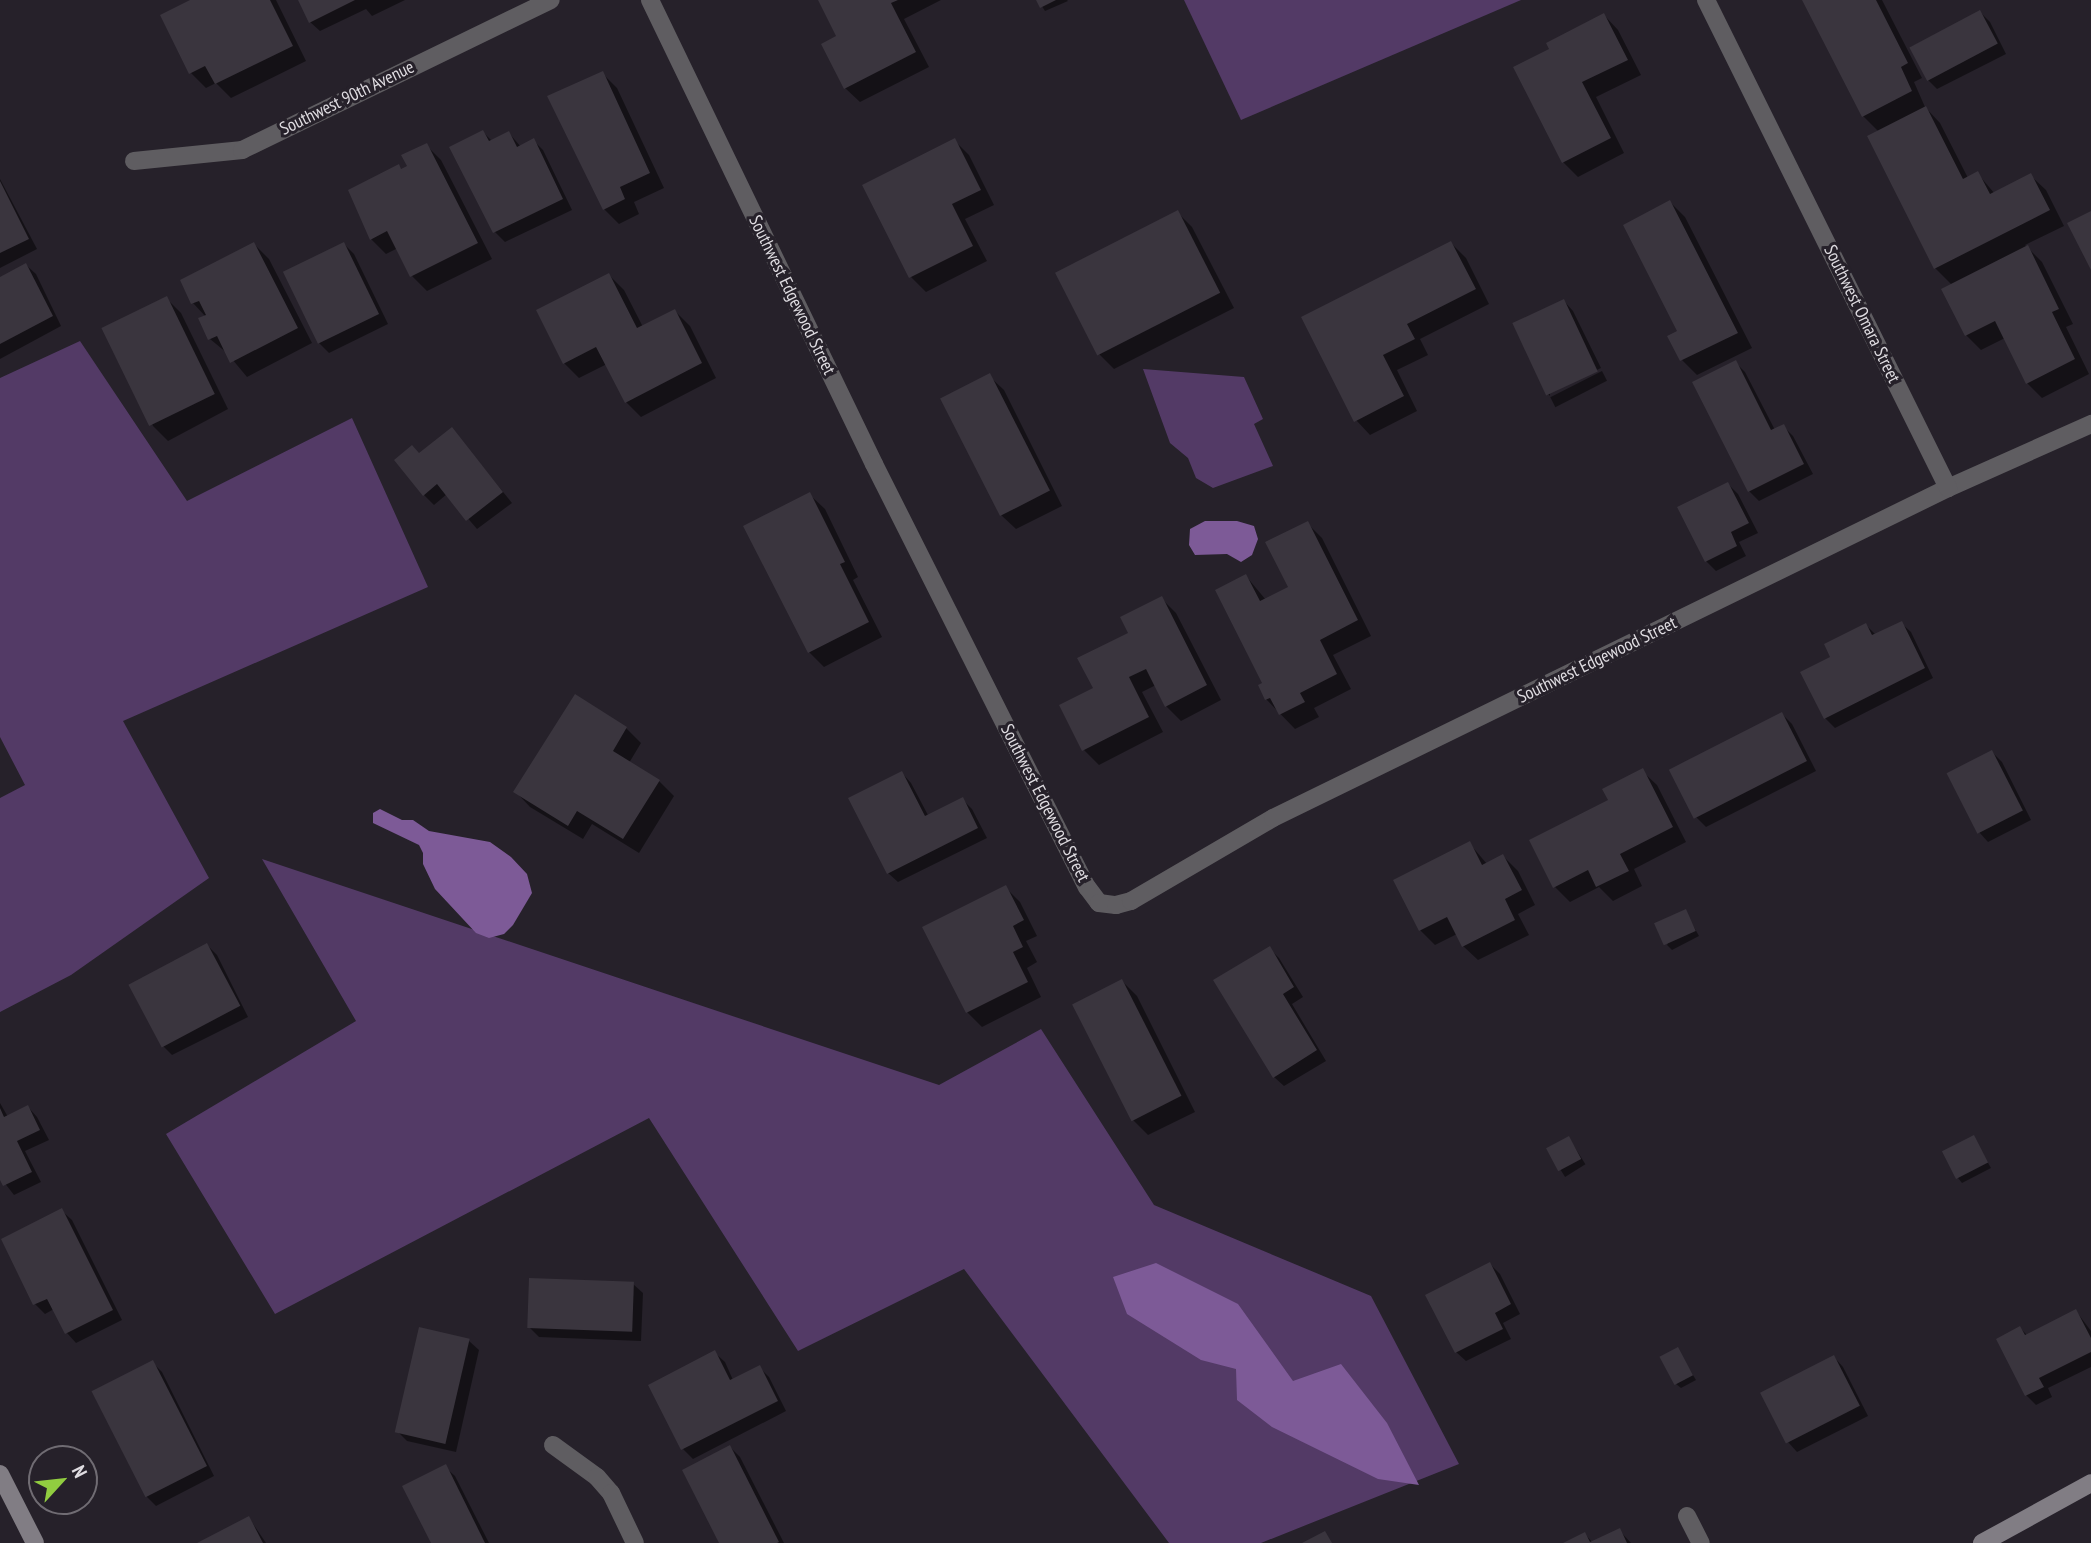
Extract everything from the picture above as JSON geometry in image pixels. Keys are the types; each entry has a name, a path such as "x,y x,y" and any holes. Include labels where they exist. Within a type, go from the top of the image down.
{"main road":[{"path":"0,1474 35,1543"},
{"path":"1982,1543 2091,1483"}],"street":[{"name":"Southwest 90th Avenue","path":"134,161 242,150 551,0"},
{"name":"Southwest Edgewood Street","path":"650,0 874,464 1087,887 1100,903 1116,905 1131,901 1273,818 1948,488"},
{"name":"Southwest Omara Street","path":"1706,0 1948,488"},
{"path":"1948,488 2091,424"},
{"path":"554,1445 597,1477 611,1493 635,1543"},
{"path":"1688,1516 1701,1543"}],"shaded area":[{"path":"1184,0 1521,0 1241,120"},
{"path":"80,341 187,501 352,418 428,587 123,721 209,878 71,975 0,1012 0,798 25,785 0,737 0,378"},
{"path":"1143,369 1244,377 1263,419 1254,424 1273,466 1213,488 1196,478 1188,458 1170,443"},
{"path":"1205,521 1237,521 1254,526 1258,539 1252,555 1241,562 1227,554 1195,555 1189,545 1190,529"},
{"path":"380,809 402,820 413,820 429,831 490,842 511,857 527,874 532,893 513,925 504,934 489,938 476,933 435,889 423,864 423,853 419,845 373,823 373,813"},
{"path":"262,859 939,1085 1041,1029 1154,1205 1371,1296 1459,1464 1261,1543 1169,1543 964,1269 798,1351 649,1118 275,1314 166,1134 356,1021"},
{"path":"1156,1263 1238,1304 1293,1381 1341,1364 1387,1423 1419,1485 1378,1479 1272,1427 1237,1400 1236,1369 1201,1360 1127,1314 1113,1277"}],"building":[{"path":"190,0 270,0 293,46 215,84 205,66 189,74 160,15"},
{"path":"298,0 355,0 309,23"},
{"path":"818,0 898,0 891,3 916,52 844,89 821,44 836,36"},
{"path":"1036,0 1056,0 1040,8"},
{"path":"1802,0 1876,0 1908,63 1901,67 1912,91 1862,117"},
{"path":"1980,10 1998,44 1927,81 1909,48"},
{"path":"1604,13 1628,60 1582,82 1611,138 1562,163 1513,67 1549,49 1546,43"},
{"path":"603,71 650,173 620,187 625,199 603,210 547,96"},
{"path":"1926,106 1963,179 1978,171 1990,194 2031,173 2050,210 1934,269 1867,136"},
{"path":"483,130 489,141 509,131 517,147 534,138 563,199 493,233 449,147"},
{"path":"955,138 981,190 952,204 973,246 909,278 862,185"},
{"path":"427,143 478,243 410,277 387,231 370,240 348,190 399,164 401,169 407,166 401,155"},
{"path":"0,181 29,239 0,253"},
{"path":"1670,200 1738,333 1680,361 1667,336 1677,331 1623,225"},
{"path":"1178,210 1220,293 1097,356 1055,273"},
{"path":"2091,211 2091,270 2067,223"},
{"path":"1451,241 1476,289 1407,324 1415,339 1383,355 1404,396 1354,422 1301,317"},
{"path":"254,242 298,328 230,363 217,336 208,340 198,318 206,315 199,301 191,304 180,280"},
{"path":"344,242 379,314 318,344 283,272"},
{"path":"2028,245 2059,309 2052,312 2075,359 2026,384 1995,321 1965,336 1941,289"},
{"path":"26,263 53,316 0,344 0,277"},
{"path":"609,273 637,328 675,309 702,363 625,403 596,347 563,364 536,310"},
{"path":"167,296 215,394 149,426 101,328"},
{"path":"1564,299 1598,372 1546,396 1512,323"},
{"path":"1736,360 1771,430 1784,424 1804,464 1748,492 1692,382"},
{"path":"990,373 1050,491 1000,516 940,398"},
{"path":"452,427 503,492 466,521 437,484 423,496 394,460 412,445 419,453"},
{"path":"1728,482 1749,523 1731,532 1737,546 1705,562 1677,507"},
{"path":"810,492 845,562 840,564 869,622 808,653 743,526"},
{"path":"1308,521 1358,620 1320,640 1337,674 1300,693 1305,702 1279,715 1270,698 1265,700 1258,685 1262,683 1215,590 1246,574 1260,601 1288,587 1265,542"},
{"path":"1162,596 1207,685 1165,707 1146,669 1129,677 1149,717 1082,751 1059,705 1093,688 1077,658 1128,633 1120,617"},
{"path":"1902,621 1925,668 1824,719 1800,672 1830,657 1824,644 1866,623 1872,635"},
{"path":"575,694 627,727 613,751 660,780 623,839 577,811 568,826 513,792"},
{"path":"1782,712 1807,761 1694,819 1669,770"},
{"path":"1992,750 2023,811 1977,834 1947,773"},
{"path":"1643,768 1673,827 1620,854 1629,871 1596,887 1588,870 1553,888 1529,840 1608,800 1602,789"},
{"path":"902,771 925,816 963,797 978,828 887,874 848,798"},
{"path":"1470,841 1482,865 1503,854 1522,890 1505,899 1515,920 1462,947 1447,917 1419,931 1393,880"},
{"path":"1006,885 1024,920 1013,926 1023,947 1013,952 1028,982 966,1013 922,927"},
{"path":"1686,909 1696,931 1664,945 1654,923"},
{"path":"207,943 240,1006 162,1047 128,985"},
{"path":"1270,946 1294,987 1283,994 1317,1050 1273,1078 1213,980"},
{"path":"1122,979 1181,1096 1132,1121 1072,1004"},
{"path":"28,1105 40,1130 17,1141 32,1172 3,1186 0,1180 0,1108 4,1117"},
{"path":"1974,1135 1988,1163 1956,1179 1942,1151"},
{"path":"1569,1136 1581,1159 1558,1171 1546,1148"},
{"path":"62,1208 113,1310 65,1334 47,1299 33,1305 1,1239"},
{"path":"1490,1262 1511,1304 1495,1313 1503,1329 1455,1353 1425,1295"},
{"path":"529,1278 634,1282 632,1332 527,1328"},
{"path":"2076,1309 2091,1338 2091,1352 2039,1378 2044,1387 2025,1396 1996,1339 2020,1326 2025,1335"},
{"path":"419,1327 470,1339 445,1444 395,1432"},
{"path":"1678,1347 1693,1375 1674,1385 1659,1357"},
{"path":"715,1350 730,1380 760,1365 778,1401 681,1450 648,1385"},
{"path":"1834,1355 1860,1406 1786,1443 1760,1393"},
{"path":"153,1360 207,1466 146,1497 92,1391"},
{"path":"730,1445 779,1542 777,1543 719,1543 682,1470"},
{"path":"446,1464 485,1543 431,1543 402,1486"},
{"path":"249,1516 263,1543 197,1543"},
{"path":"1620,1528 1627,1543 1563,1543 1585,1532 1590,1542"},
{"path":"1325,1531 1332,1543 1302,1543"}]}
